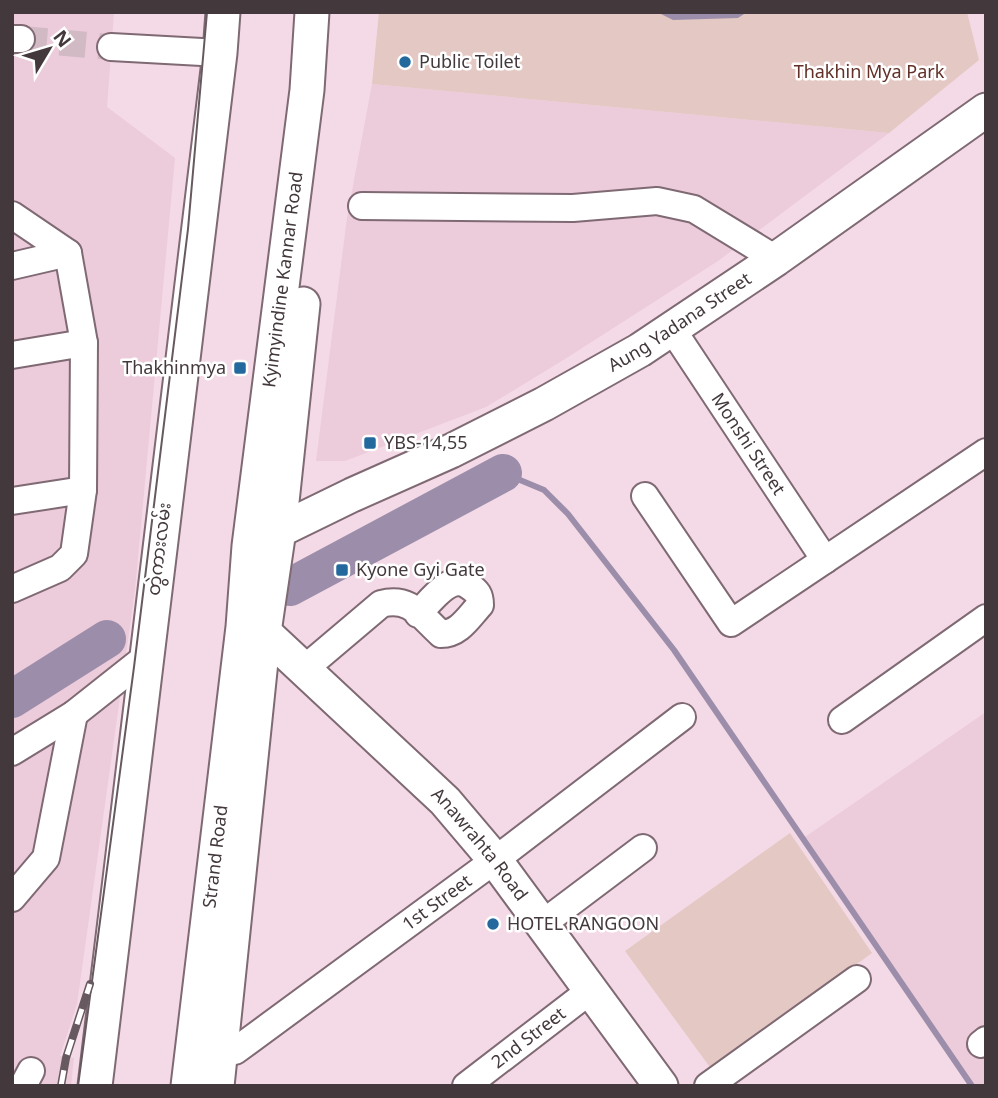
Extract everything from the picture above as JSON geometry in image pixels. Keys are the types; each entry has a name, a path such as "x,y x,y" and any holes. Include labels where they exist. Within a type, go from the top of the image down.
{"main road":[{"name":"တွဲကားလမ်း","path":"95,1086 223,12"},
{"name":"Kyimyindine Kannar Road","path":"249,546 307,90 312,12"},
{"name":"Kyimyindine Kannar Road","path":"279,530 334,12"},
{"name":"Aung Yadana Street","path":"249,546 352,495 451,451 544,404 640,350 776,259 986,110"},
{"name":"Strand Road","path":"253,629 279,530"},
{"name":"Strand Road","path":"187,1086 210,1063 253,629 249,546"},
{"name":"Anawrahta Road","path":"253,629 303,670 445,801 495,860 661,1086"}],"street":[{"path":"111,47 220,53"},
{"path":"362,206 573,208 657,201 694,208 776,259"},
{"path":"12,215 68,253 84,343 83,490 75,554 60,568 12,589"},
{"path":"12,266 68,253"},
{"name":"Monshi Street","path":"672,329 825,560"},
{"path":"12,355 84,343"},
{"path":"645,496 731,622 986,452"},
{"path":"12,501 83,490"},
{"path":"303,670 381,604 396,600 410,605 418,614"},
{"path":"842,720 986,618"},
{"path":"12,752 74,714 146,657"},
{"path":"12,898 46,858 74,714"},
{"name":"1st Street","path":"210,1063 235,1051 495,860 682,717"},
{"path":"542,924 643,848"},
{"path":"708,1086 856,979"},
{"name":"2nd Street","path":"466,1086 591,990"}],"shaded area":[{"path":"12,12 114,12 107,107 175,158 135,590 77,1004 60,1056 74,1058 71,1086 12,1086"},
{"path":"657,12 747,12 738,18 673,20"},
{"path":"372,84 889,133 718,261 486,407 345,461 316,461 347,218"},
{"path":"986,712 986,1086 975,1086 805,837"}],"green space":[{"name":"Thakhin Mya Park","path":"379,12 967,12 979,60 889,133 372,84"},
{"path":"790,833 872,953 712,1070 625,951"}],"waterway":[{"path":"503,473 544,490 568,514 674,650 972,1086"},
{"path":"290,587 503,473"},
{"path":"12,699 107,639"}],"tunnel":[{"path":"21,39 111,47"}],"tram line":[{"path":"78,1086 134,667 188,229 207,12"}],"railway":[{"path":"61,1086 66,1058 90,984"}],"place":[{"name":"Public Toilet","path":"405,62"},
{"name":"Thakhinmya","path":"240,368"},
{"name":"YBS-14,55","path":"370,443"},
{"name":"Kyone Gyi Gate","path":"342,570"},
{"name":"HOTEL RANGOON","path":"493,924"}]}
